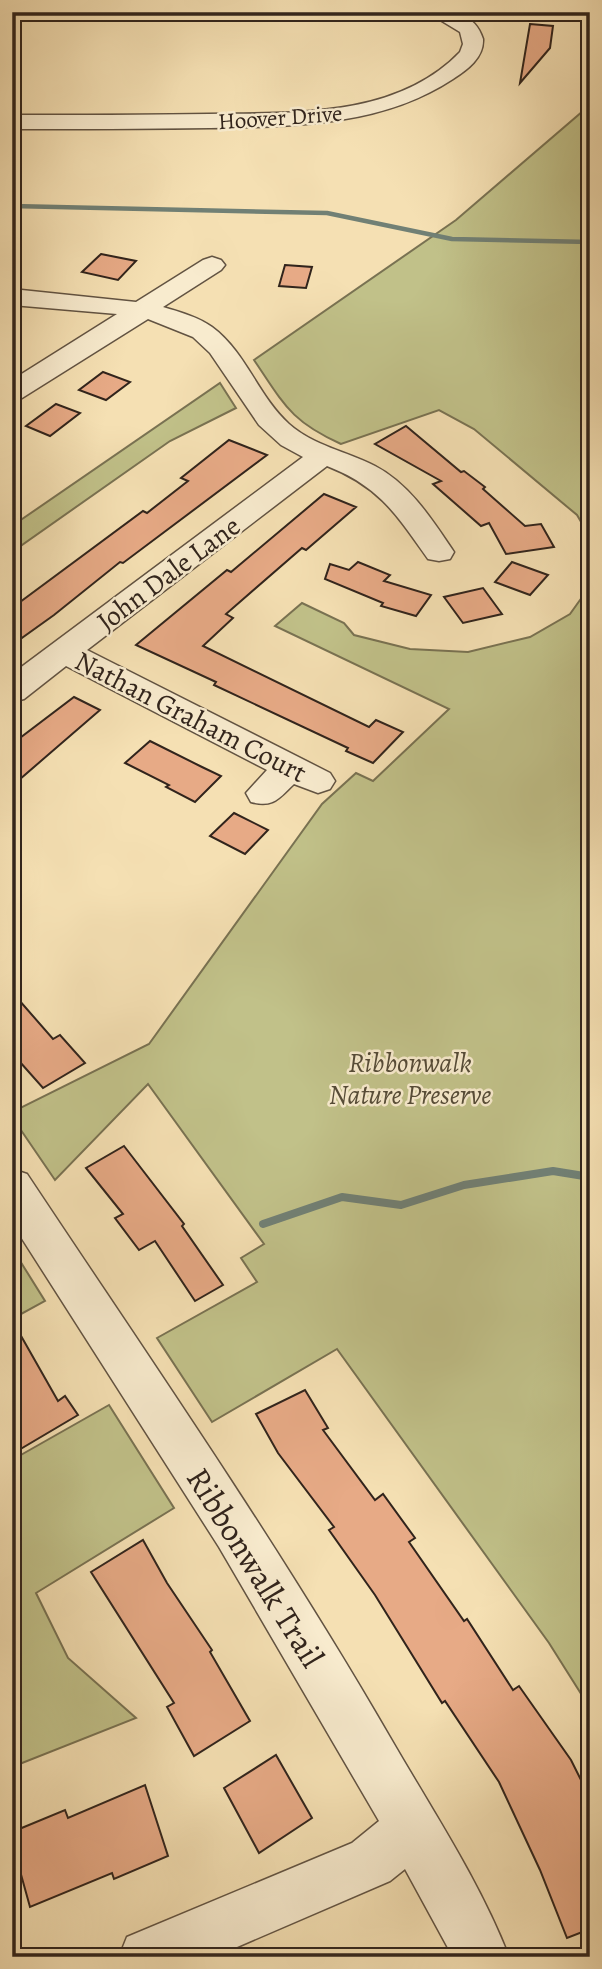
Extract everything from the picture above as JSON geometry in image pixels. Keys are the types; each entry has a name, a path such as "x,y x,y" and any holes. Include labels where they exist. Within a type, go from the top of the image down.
{"street":[{"name":"Hoover Drive","path":"12,122 284,120 324,117 368,108 431,84 471,52 473,38 466,26 437,12"},
{"path":"12,392 212,265"},
{"path":"12,298 140,311 180,320 209,336 265,417 292,440 377,479 397,496 439,552"},
{"name":"John Dale Lane","path":"12,691 323,455"},
{"name":"Nathan Graham Court","path":"64,652 305,774 263,793"},
{"name":"Ribbonwalk Trail","path":"12,1187 236,1530 343,1706 471,1931 481,1957"},
{"path":"147,1957 371,1862 412,1829"}],"green space":[{"path":"590,105 590,537 577,515 474,429 439,410 341,444 299,419 281,400 254,360 456,220"},
{"path":"220,383 236,408 170,441 12,552 12,526"},
{"name":"Ribbonwalk Nature Preserve","path":"590,586 590,1708 549,1643 337,1349 212,1422 157,1338 257,1282 241,1258 264,1244 148,1084 55,1180 12,1117 12,1112 149,1044 322,804 356,773 373,781 449,709 275,626 302,603 344,623 354,635 410,649 468,652 530,637 570,614"},
{"path":"12,1248 45,1301 12,1319"},
{"path":"109,1405 174,1508 36,1593 68,1658 136,1718 12,1767 12,1460"}],"building":[{"path":"530,24 553,26 550,48 520,83"},
{"path":"101,254 136,261 118,280 82,272"},
{"path":"285,265 312,267 306,288 279,286"},
{"path":"103,372 130,382 106,400 79,390"},
{"path":"56,404 80,413 50,436 26,426"},
{"path":"406,426 461,472 464,471 485,487 483,489 525,526 541,524 554,547 506,554 489,523 481,526 433,484 441,481 375,444"},
{"path":"229,440 267,455 12,645 12,608 143,511 147,513 188,481 181,478"},
{"path":"324,494 356,507 306,550 302,548 226,614 233,618 203,646 369,727 376,720 403,732 373,763 346,751 348,748 214,685 216,682 136,645 227,570 231,572"},
{"path":"358,562 390,575 384,581 431,595 416,616 381,606 383,603 325,579 330,564 349,570"},
{"path":"512,562 548,575 530,595 495,582"},
{"path":"483,588 502,614 463,623 444,597"},
{"path":"74,697 100,710 12,786 12,744"},
{"path":"150,741 221,776 195,802 166,787 169,785 125,763"},
{"path":"234,813 268,830 245,854 210,836"},
{"path":"12,992 53,1039 60,1035 85,1063 43,1088 12,1053"},
{"path":"124,1146 184,1224 182,1226 223,1285 195,1301 155,1241 139,1250 115,1218 123,1214 86,1168"},
{"path":"12,1320 58,1401 65,1396 78,1415 12,1454"},
{"path":"305,1390 328,1428 323,1430 375,1500 383,1494 415,1538 409,1542 464,1621 467,1619 513,1690 519,1686 571,1760 590,1798 590,1929 567,1938 540,1870 499,1782 445,1701 442,1703 375,1595 329,1530 334,1527 278,1453 256,1414"},
{"path":"143,1540 167,1583 212,1650 210,1652 250,1721 194,1756 167,1707 174,1703 91,1572"},
{"path":"276,1755 312,1818 259,1853 224,1788"},
{"path":"145,1785 168,1856 114,1879 112,1873 30,1907 12,1842 12,1832 65,1810 68,1818"}],"waterway":[{"path":"12,206 327,213 452,239 590,242"},
{"path":"263,1224 342,1197 401,1205 464,1185 553,1171 590,1177"}]}
